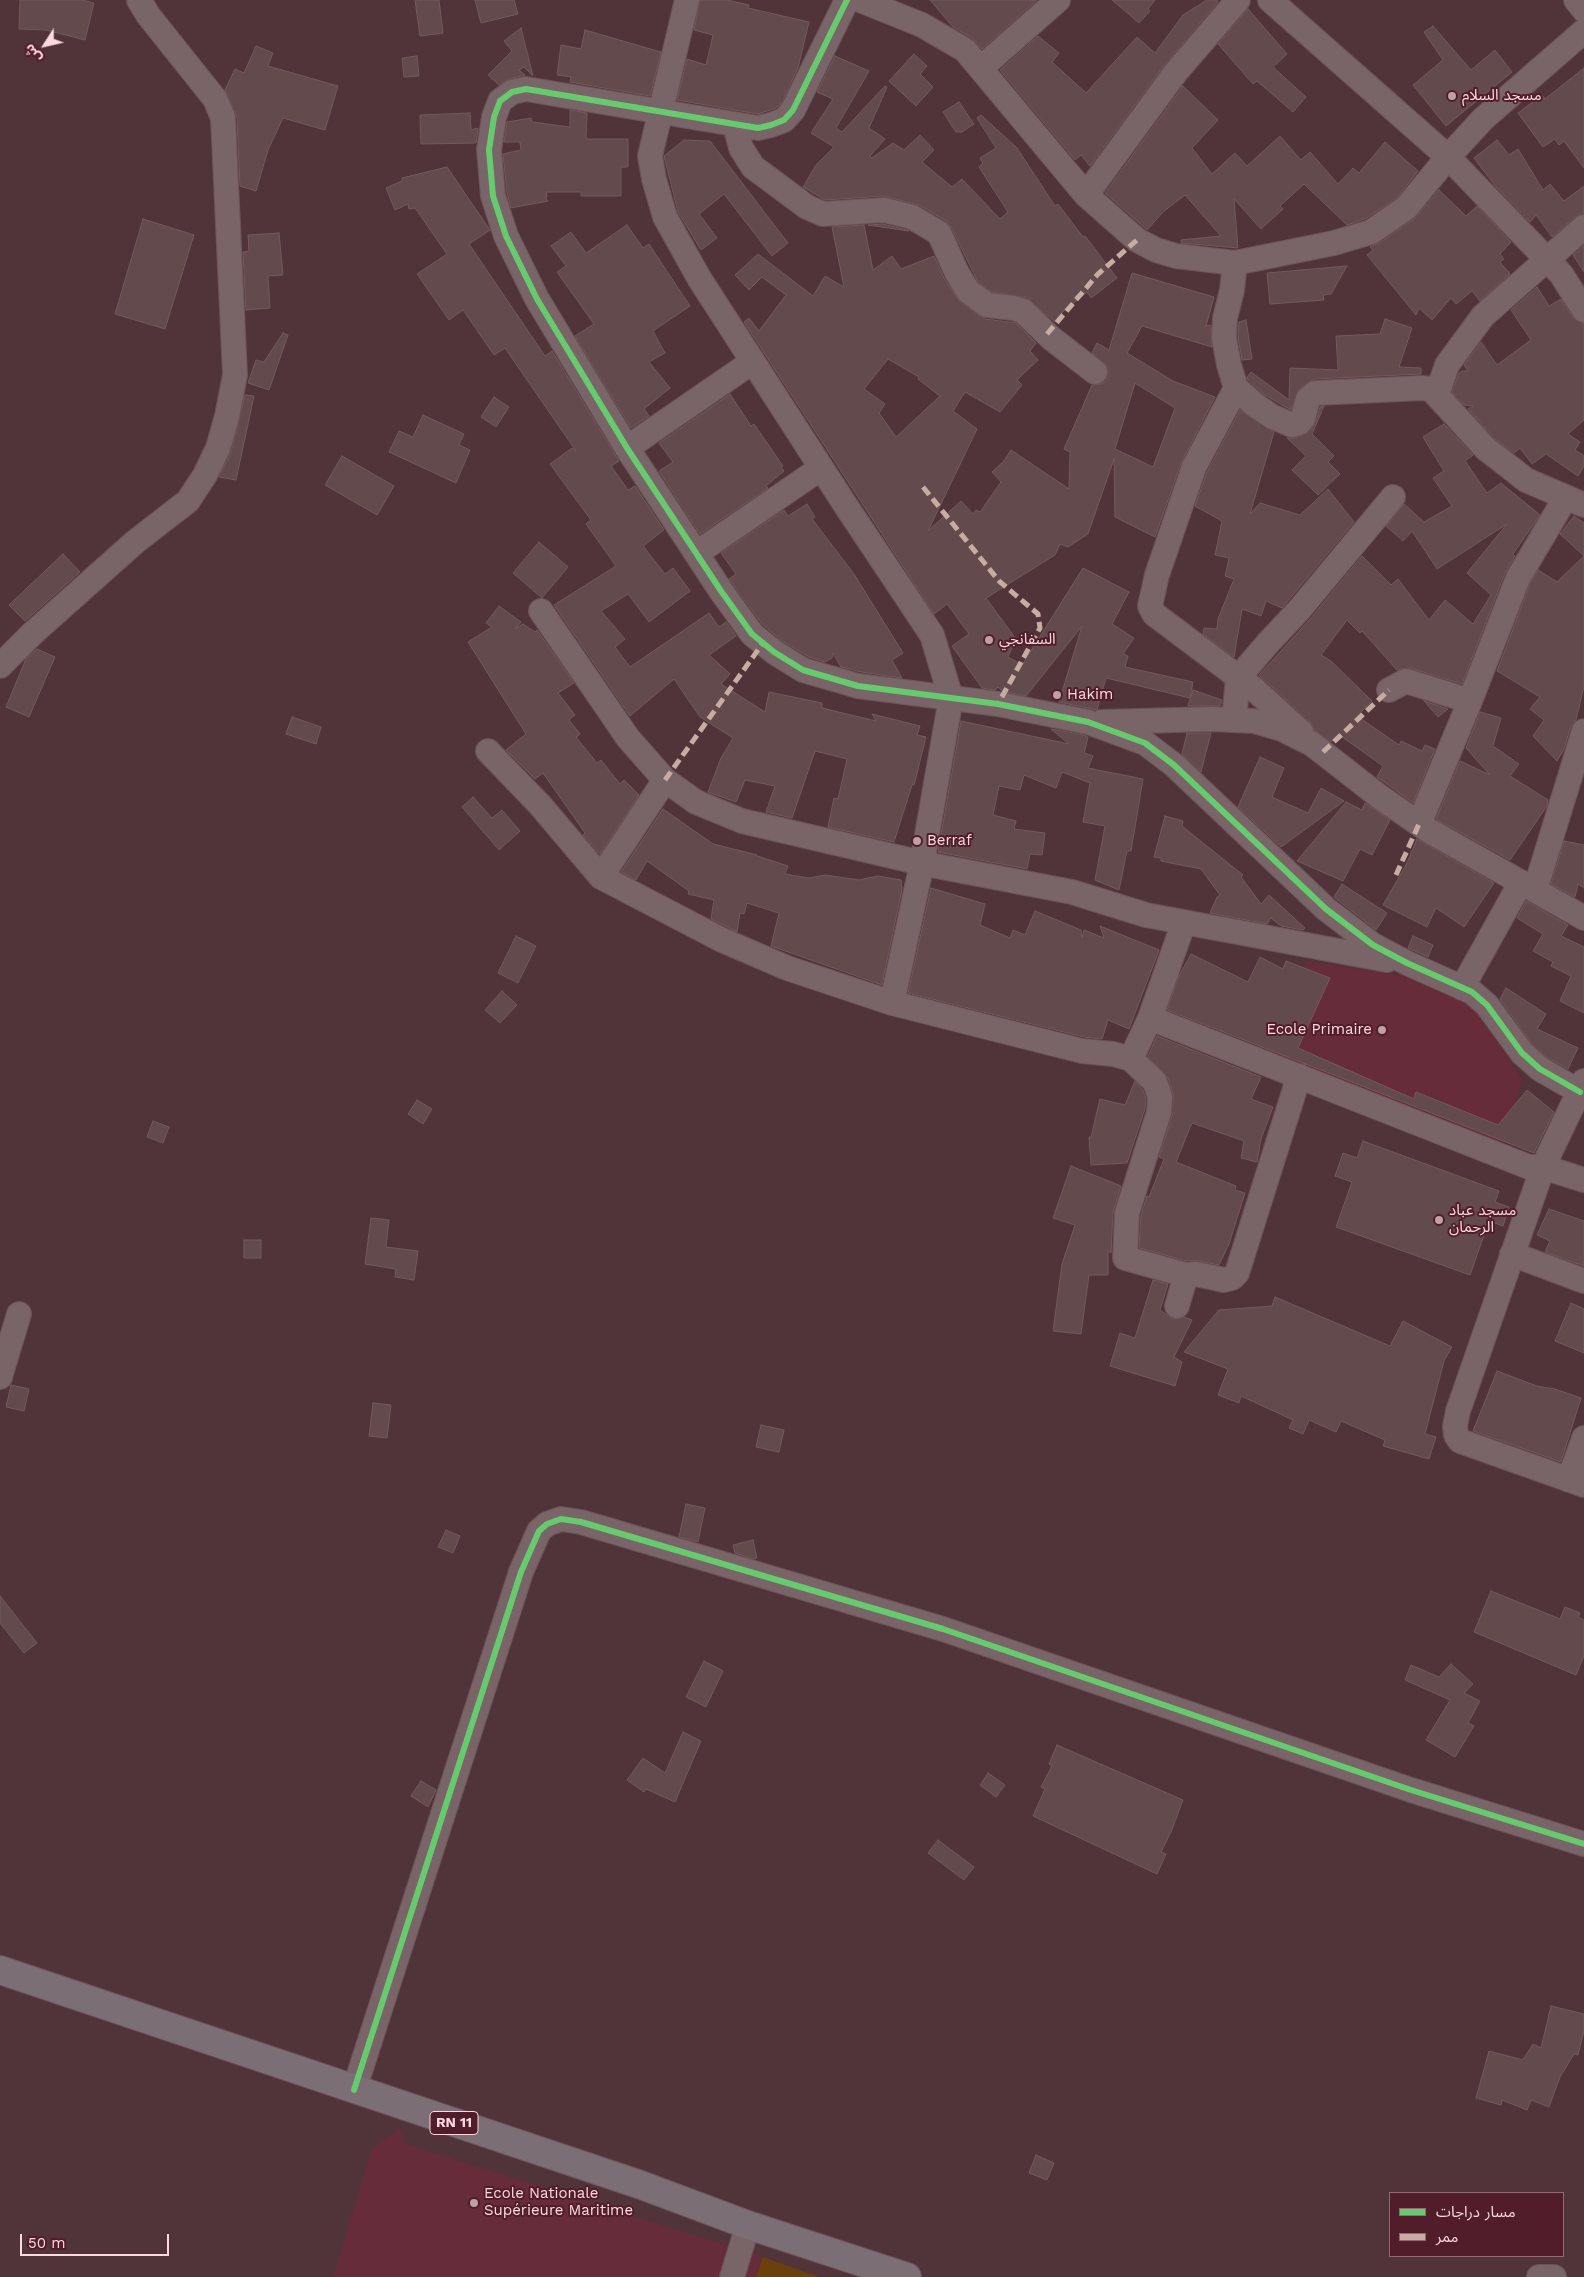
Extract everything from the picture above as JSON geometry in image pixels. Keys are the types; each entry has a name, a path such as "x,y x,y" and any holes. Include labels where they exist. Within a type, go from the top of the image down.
{"main road":[{"name":"RN 11","path":"0,1970 641,2185 748,2225 907,2277"}],"street":[{"path":"0,666 33,633 135,542 188,501 205,475 218,448 227,416 235,375 223,118 215,99 148,15 139,0"},
{"path":"687,0 650,156 654,180 665,217 699,278 752,362 932,635 951,698 922,863 892,1003"},
{"path":"847,0 793,110 784,120 758,128 526,89 512,92 500,101 494,117 489,150 493,196 506,236 538,299 627,448 697,553 752,634 774,652 803,670 858,686 998,704 1088,722 1144,743 1174,765 1326,909 1373,945 1407,964 1472,992 1488,1006 1522,1053 1534,1064 1582,1087 1543,1167 1458,1411 1456,1435 1460,1441 1576,1483 1584,1438"},
{"path":"860,0 941,34 965,50 1086,195 1137,240 1156,250 1176,256 1235,263 1334,243 1371,232 1406,208 1448,157 1483,119 1584,31"},
{"path":"981,68 1058,0"},
{"path":"1086,195 1176,72 1238,0"},
{"path":"1576,0 1584,10"},
{"path":"1279,2 1448,157 1561,274 1584,310"},
{"path":"736,124 741,148 753,167 807,207 823,214 884,210 912,217 939,234 957,273 968,291 986,305 1012,308 1023,312 1051,338 1095,372"},
{"path":"1437,394 1447,365 1483,316 1584,227"},
{"path":"1235,263 1232,290 1225,318 1224,338 1236,388 1255,405 1273,417 1292,425 1299,423 1303,418 1308,400 1315,394 1431,389 1486,449 1526,480 1575,501 1518,578 1419,824"},
{"path":"627,448 752,362"},
{"path":"1236,388 1194,467 1157,575 1150,606 1154,614 1254,689 1323,752"},
{"path":"697,553 821,468"},
{"path":"1234,720 1238,678 1268,642 1299,610 1393,497"},
{"path":"541,611 628,738 665,780 696,802 742,821 922,863 1072,892 1146,915 1407,964"},
{"path":"1390,690 1406,681 1470,701"},
{"path":"1088,722 1234,720 1254,721 1282,729 1312,744 1380,797 1419,824 1584,918"},
{"path":"1462,988 1528,886 1584,731"},
{"path":"488,751 540,804 601,877 722,940 787,968 892,1003 1082,1051 1131,1058 1155,1082 1160,1097 1159,1112 1127,1213 1125,1258 1186,1275 1196,1274 1224,1280 1232,1278 1237,1273 1299,1076"},
{"path":"601,877 665,780"},
{"path":"1131,1058 1150,1018 1184,922"},
{"path":"1150,1018 1529,1167 1543,1167 1584,1180"},
{"path":"1512,1254 1584,1281"},
{"path":"1177,1306 1186,1275"},
{"path":"0,1377 19,1314"},
{"path":"354,2090 521,1572 539,1531 547,1524 561,1519 581,1522 943,1630 1411,1790 1584,1844"},
{"path":"732,2277 748,2225"},
{"path":"1539,2277 1554,2277"}],"shaded area":[{"name":"Ecole Primaire","path":"1307,961 1405,976 1475,1008 1522,1079 1504,1144 1263,1053"},
{"name":"Ecole Nationale Supérieure Maritime","path":"400,2128 406,2144 763,2257 819,2277 333,2277 372,2149"},
{"path":"763,2257 819,2277 756,2277"}],"building":[{"path":"20,0 82,0 94,3 85,40 46,30 19,29"},
{"path":"415,0 439,0 443,33 420,36"},
{"path":"475,0 514,0 518,14 481,23"},
{"path":"700,0 727,0 749,5 748,8 809,22 798,68 782,102 776,108 758,114 677,100 687,59 706,65 713,35 694,30"},
{"path":"930,0 1037,0 982,49 972,38 953,27"},
{"path":"1112,0 1155,0 1148,9 1150,11 1139,23"},
{"path":"1207,0 1217,0 1218,2 1165,64 1090,166 1081,155 1075,160 1000,70 1038,36 1059,53 1052,62 1086,93 1137,37 1155,53 1183,15"},
{"path":"1248,9 1287,54 1273,67 1306,97 1293,112 1257,81 1253,84 1218,44"},
{"name":"مسجد السلام","path":"1433,26 1471,70 1495,50 1512,72 1446,126 1413,85 1443,60 1424,32"},
{"path":"521,28 533,76 524,67 519,70 525,75 509,79 499,85 488,75 512,51 504,41"},
{"path":"585,30 661,52 650,96 570,82 571,77 557,75 561,45 581,49"},
{"path":"256,46 273,53 268,66 338,86 325,130 283,118 268,150 256,191 240,186 237,117 225,90 235,69 244,73"},
{"path":"914,54 927,66 920,74 933,87 916,106 889,81"},
{"path":"417,56 419,76 404,77 402,58"},
{"path":"835,56 869,71 836,128 842,132 885,86 887,87 869,128 885,139 870,156 872,158 893,143 904,150 920,135 934,150 922,162 952,187 962,179 1000,219 1008,212 979,167 983,163 980,158 996,148 977,118 981,115 1017,148 1055,206 1058,204 1117,278 1091,298 1087,292 1057,317 1058,319 1055,322 1027,298 992,292 978,282 951,227 946,221 919,205 883,196 825,200 803,187 816,165 834,147 811,133 833,99 817,92"},
{"path":"1584,68 1584,168 1564,141 1559,145 1555,139 1543,147 1518,113 1542,95 1545,99"},
{"path":"1183,86 1218,120 1192,148 1212,174 1235,153 1247,166 1280,136 1301,160 1310,152 1338,184 1353,168 1359,173 1385,142 1418,171 1397,198 1365,219 1347,225 1304,184 1280,206 1283,209 1261,229 1234,199 1238,248 1181,243 1181,240 1221,236 1185,195 1164,211 1147,230 1105,193"},
{"path":"959,102 974,124 962,132 956,132 943,112"},
{"path":"570,110 587,113 586,139 628,139 628,167 621,167 621,196 581,196 581,192 546,192 547,197 545,197 548,201 511,208 507,193 503,154 521,150 520,142 504,142 507,122 531,118 532,122 570,127"},
{"path":"470,113 471,130 478,128 476,143 421,144 420,115"},
{"path":"684,140 710,141 788,243 772,256 724,194 699,214 717,238 701,250 678,212 664,156"},
{"path":"1497,140 1509,155 1518,149 1543,190 1550,184 1564,201 1584,186 1584,214 1575,217 1552,237 1536,215 1530,222 1496,187 1474,158"},
{"path":"447,167 490,230 469,244 545,356 552,351 619,461 611,466 628,490 635,486 664,530 643,546 665,574 673,568 690,591 649,622 628,594 601,611 625,639 615,647 630,667 709,613 719,627 726,622 736,636 709,655 730,674 721,684 765,712 769,692 822,703 822,708 876,721 872,714 920,726 917,735 926,737 914,785 912,785 894,842 828,827 834,798 838,799 847,759 815,751 792,818 766,812 775,786 745,780 736,802 708,792 721,758 733,738 700,717 674,679 630,716 554,605 616,566 586,524 591,520 550,464 572,448 576,451 505,348 494,355 463,310 449,320 417,274 447,254 415,208 409,209 408,204 395,210 386,188 402,181 402,178"},
{"path":"1439,190 1466,216 1477,206 1511,242 1500,254 1504,259 1500,262 1510,274 1480,301 1472,291 1456,304 1451,298 1432,320 1419,308 1416,315 1367,255 1373,250 1370,247 1414,219"},
{"path":"143,219 194,235 165,329 115,314"},
{"path":"883,224 907,230 909,231 868,225"},
{"path":"627,225 643,248 649,244 690,306 653,331 665,353 649,362 670,388 644,409 649,416 631,428 575,336 594,324 557,272 566,266 551,246 571,232 586,253"},
{"path":"864,225 873,270 892,256 901,269 934,256 945,280 960,302 985,319 1016,323 1036,343 1030,351 1038,360 1017,380 1022,385 1000,412 965,392 953,411 977,429 928,531 961,501 973,514 976,510 980,512 1001,482 992,472 1003,462 1011,450 1069,489 1070,452 1064,449 1092,385 1101,384 1106,381 1108,374 1107,366 1092,353 1097,343 1109,350 1132,273 1214,297 1206,326 1211,325 1212,347 1142,326 1127,353 1173,381 1215,397 1181,463 1155,537 1115,517 1114,459 1088,534 1068,547 1060,544 1055,555 986,598 1016,639 1008,657 1022,665 1083,568 1129,592 1112,624 1134,638 1123,654 1128,656 1125,667 1193,682 1190,698 1106,678 1097,710 1059,702 1082,626 1026,696 1002,691 998,687 995,690 982,688 952,646 969,634 947,604 934,614 744,322 749,318 759,331 786,295 762,277 749,290 735,275 758,254 813,296 825,276 844,287 832,227","holes":["888,359 919,377 918,379 940,396 896,437 879,413 885,404 864,389","1135,383 1175,408 1153,467 1115,449"]},
{"path":"279,233 283,275 268,276 270,308 246,310 243,252 249,251 248,235"},
{"path":"1584,245 1584,272 1573,255"},
{"path":"1347,266 1331,294 1323,295 1324,300 1270,304 1267,273"},
{"path":"1537,287 1549,306 1561,299 1573,318 1584,324 1584,420 1568,434 1580,442 1575,450 1584,456 1584,466 1578,476 1546,454 1532,464 1520,448 1514,453 1495,439 1468,409 1473,406 1464,405 1452,392 1459,373 1468,371 1464,365 1481,342 1497,365 1531,340 1511,310"},
{"path":"1385,319 1412,328 1399,367 1421,368 1421,374 1314,379 1299,389 1291,410 1263,394 1248,380 1247,377 1251,372 1289,400 1290,368 1338,370 1336,336 1380,334"},
{"path":"1246,320 1252,359 1242,360 1238,337 1239,322"},
{"path":"283,333 288,335 269,390 248,383 256,360 264,362"},
{"path":"730,394 751,426 754,424 783,466 781,467 784,471 766,486 768,488 700,534 659,471 673,462 659,443"},
{"path":"245,395 254,396 236,480 219,477 231,452"},
{"path":"494,397 509,407 496,427 481,417"},
{"path":"1324,406 1312,434 1334,456 1328,462 1340,474 1318,495 1292,470 1306,456 1287,438 1296,438 1309,432 1316,422 1320,407"},
{"path":"1240,410 1274,432 1250,514 1260,503 1300,515 1328,489 1354,522 1282,608 1266,601 1261,616 1242,609 1234,657 1203,634 1204,628 1217,629 1218,619 1234,579 1225,576 1229,558 1215,555 1222,521 1195,506 1207,472"},
{"path":"423,415 464,434 459,445 470,450 456,483 389,452 399,431 413,437"},
{"path":"1444,424 1473,455 1465,461 1487,493 1501,483 1540,515 1513,554 1515,556 1505,573 1462,684 1410,668 1397,670 1362,631 1360,633 1347,620 1321,655 1331,661 1372,701 1357,716 1399,745 1401,741 1422,751 1425,745 1435,749 1413,803 1377,777 1383,766 1338,734 1331,742 1314,730 1310,722 1259,675 1310,619 1362,556 1391,585 1398,579 1429,620 1445,600 1473,624 1491,595 1467,573 1507,524 1437,569 1412,531 1403,541 1386,526 1404,504 1424,522 1452,506 1433,478 1444,471 1423,437"},
{"path":"342,456 394,486 377,515 325,485"},
{"path":"807,504 815,517 812,519 854,574 903,653 892,660 902,678 841,667 833,653 832,658 825,662 809,657 782,641 762,624 729,579 736,574 721,553 784,510 788,516"},
{"path":"1574,516 1584,523 1584,556 1560,534"},
{"path":"539,542 568,567 542,598 513,573"},
{"path":"63,554 80,572 25,621 9,605"},
{"path":"1584,556 1584,686 1576,720 1571,726 1564,749 1557,761 1533,736 1544,720 1530,709 1540,697 1497,671 1530,584 1538,570 1557,582"},
{"path":"499,606 521,622 515,629 523,624 535,632 537,630 574,683 558,693 575,715 569,720 580,734 576,737 597,763 601,760 620,784 624,780 639,795 600,854 583,835 585,833 543,773 535,779 506,750 526,734 468,642 492,627 486,623"},
{"path":"37,649 55,657 29,717 6,707 26,659"},
{"path":"1193,690 1222,700 1220,706 1188,706"},
{"path":"1424,701 1448,709 1438,717"},
{"path":"1480,712 1501,718 1493,746 1519,764 1510,776 1548,800 1547,806 1510,860 1436,819 1460,761 1490,775 1466,748"},
{"path":"292,717 321,727 316,744 286,734"},
{"path":"961,721 1069,744 1051,729 1084,735 1088,737 1084,753 1093,756 1088,768 1143,779 1131,851 1127,851 1119,890 1095,880 1105,826 1083,822 1090,783 1062,772 1056,788 1024,775 1020,790 999,786 993,815 1016,821 1014,829 1045,833 1042,855 1030,854 1027,869 938,852"},
{"path":"1187,733 1211,733 1201,772 1182,754"},
{"path":"1260,757 1284,768 1272,797 1308,813 1321,788 1344,801 1281,847 1238,807"},
{"path":"473,797 492,818 502,810 520,831 499,850 462,807"},
{"path":"1346,802 1362,810 1365,803 1390,820 1372,855 1360,849 1343,881 1297,861"},
{"path":"663,809 713,844 757,855 788,866 785,874 809,878 825,875 859,880 878,876 901,880 902,889 882,985 771,946 779,913 747,903 744,914 740,913 737,932 711,919 714,900 688,894 689,891 647,861 636,880 621,872"},
{"path":"1165,816 1183,821 1182,826 1243,875 1241,877 1261,904 1269,895 1305,928 1303,930 1281,926 1271,918 1267,924 1210,913 1217,897 1220,895 1201,869 1161,861 1161,858 1154,857"},
{"path":"1417,839 1494,883 1464,927 1436,908 1427,927 1383,905 1407,863"},
{"path":"1564,841 1584,845 1584,888 1578,884 1575,897 1551,884"},
{"path":"1342,884 1387,913 1376,930 1334,897"},
{"path":"931,888 985,904 980,925 1010,938 1013,930 1025,935 1035,911 1081,930 1082,938 1084,930 1104,938 1100,926 1159,950 1129,1029 1108,1020 1102,1039 1084,1037 908,993"},
{"path":"1526,901 1568,925 1561,936 1584,947 1584,1013 1560,1001 1571,976 1551,966 1553,962 1533,951 1543,934 1517,918"},
{"path":"516,936 536,946 518,983 498,973"},
{"path":"1413,936 1433,945 1428,957 1408,948"},
{"path":"1191,954 1248,982 1260,957 1283,969 1286,961 1330,978 1298,1048 1414,1099 1416,1092 1498,1125 1527,1090 1554,1112 1534,1153 1167,1010 1179,976"},
{"path":"1506,988 1546,1014 1537,1029 1578,1048 1568,1069 1548,1058 1532,1044 1500,999"},
{"path":"502,991 517,1005 500,1023 485,1010"},
{"path":"1157,1036 1261,1077 1251,1099 1273,1107 1261,1139 1257,1162 1241,1158 1244,1141 1192,1123 1176,1162 1236,1186 1235,1190 1245,1193 1229,1244 1219,1265 1187,1261 1139,1248 1141,1215 1147,1196 1149,1197 1164,1159 1159,1157 1173,1113 1173,1093 1168,1078 1148,1056"},
{"path":"1135,1081 1143,1090 1146,1099 1145,1109 1127,1163 1091,1165 1089,1137 1091,1137 1100,1099 1125,1105"},
{"path":"417,1100 432,1109 423,1124 408,1114"},
{"path":"153,1121 169,1127 163,1143 147,1137"},
{"path":"1363,1141 1499,1191 1495,1202 1509,1207 1503,1226 1489,1221 1470,1275 1336,1227 1352,1182 1335,1176 1343,1153 1357,1158"},
{"path":"1071,1166 1121,1186 1113,1212 1111,1253 1108,1251 1108,1275 1089,1275 1081,1334 1053,1331 1062,1264 1075,1225 1053,1218"},
{"path":"1549,1209 1584,1221 1584,1266 1545,1252 1550,1241 1537,1235"},
{"path":"371,1218 389,1220 386,1247 418,1251 414,1280 395,1277 396,1269 365,1264"},
{"path":"244,1240 261,1240 261,1258 244,1258"},
{"path":"1153,1280 1168,1284 1160,1310 1173,1319 1184,1317 1192,1320 1174,1357 1182,1362 1175,1386 1110,1366 1120,1333 1135,1338"},
{"path":"1275,1297 1390,1346 1403,1321 1452,1347 1444,1361 1425,1434 1436,1437 1429,1459 1383,1446 1385,1440 1341,1421 1336,1432 1309,1420 1303,1434 1289,1428 1293,1420 1241,1396 1239,1403 1218,1395 1228,1369 1184,1352 1219,1310 1272,1306"},
{"path":"1571,1303 1584,1309 1584,1353 1555,1341"},
{"path":"1497,1371 1537,1386 1555,1389 1581,1398 1561,1462 1473,1431"},
{"path":"11,1385 29,1389 24,1411 6,1407"},
{"path":"373,1403 391,1405 387,1438 369,1436"},
{"path":"761,1425 784,1430 779,1452 756,1447"},
{"path":"686,1504 705,1508 698,1542 679,1537"},
{"path":"446,1530 460,1536 453,1553 438,1547"},
{"path":"753,1540 757,1558 753,1559 735,1553 733,1545"},
{"path":"1491,1591 1560,1619 1565,1607 1580,1613 1578,1617 1584,1620 1584,1656 1576,1675 1474,1632"},
{"path":"0,1596 37,1643 24,1653 0,1623"},
{"path":"704,1661 723,1671 706,1707 686,1697"},
{"path":"1451,1664 1473,1684 1464,1693 1480,1701 1468,1723 1474,1726 1455,1757 1426,1740 1450,1700 1405,1680 1411,1665 1439,1677"},
{"path":"683,1732 701,1741 675,1802 646,1789 644,1792 627,1780 643,1758 665,1773"},
{"path":"1057,1745 1183,1800 1161,1852 1166,1854 1157,1874 1033,1816 1045,1789 1041,1787 1052,1766 1049,1764"},
{"path":"988,1773 1005,1785 996,1797 980,1785"},
{"path":"421,1781 436,1790 428,1807 411,1796"},
{"path":"938,1840 974,1867 964,1880 928,1853"},
{"path":"1551,2006 1584,2014 1584,2031 1578,2055 1574,2054 1560,2077 1549,2107 1531,2100 1527,2110 1502,2100 1501,2105 1476,2098 1489,2051 1523,2060 1533,2044 1541,2048"},
{"path":"1036,2155 1054,2163 1047,2180 1029,2173"}],"marked path":[{"path":"1047,334 1098,274 1137,240"},
{"path":"923,487 999,581 1038,614 1040,628 998,704"},
{"path":"665,780 763,643"},
{"path":"1323,752 1389,690"},
{"path":"1396,875 1419,824"}],"cycle path":[{"path":"847,0 793,110 784,120 771,125 758,128 526,89 512,92 500,101 494,117 489,150 493,196 506,236 537,299 627,448 721,591 752,634 774,652 803,670 858,686 998,704 1088,722 1145,743 1174,765 1326,909 1373,945 1407,963 1472,992 1487,1005 1522,1053 1540,1069 1580,1092"},
{"path":"354,2090 521,1572 539,1531 547,1524 561,1519 581,1522 943,1629 1411,1790 1584,1844"}],"place":[{"name":"مسجد السلام","path":"1452,96"},
{"name":"السفانجي","path":"989,640"},
{"name":"Hakim","path":"1057,695"},
{"name":"Berraf","path":"917,841"},
{"name":"Ecole Primaire","path":"1382,1030"},
{"name":"مسجد عباد الرحمان","path":"1439,1220"},
{"name":"Ecole Nationale Supérieure Maritime","path":"474,2203"}]}
